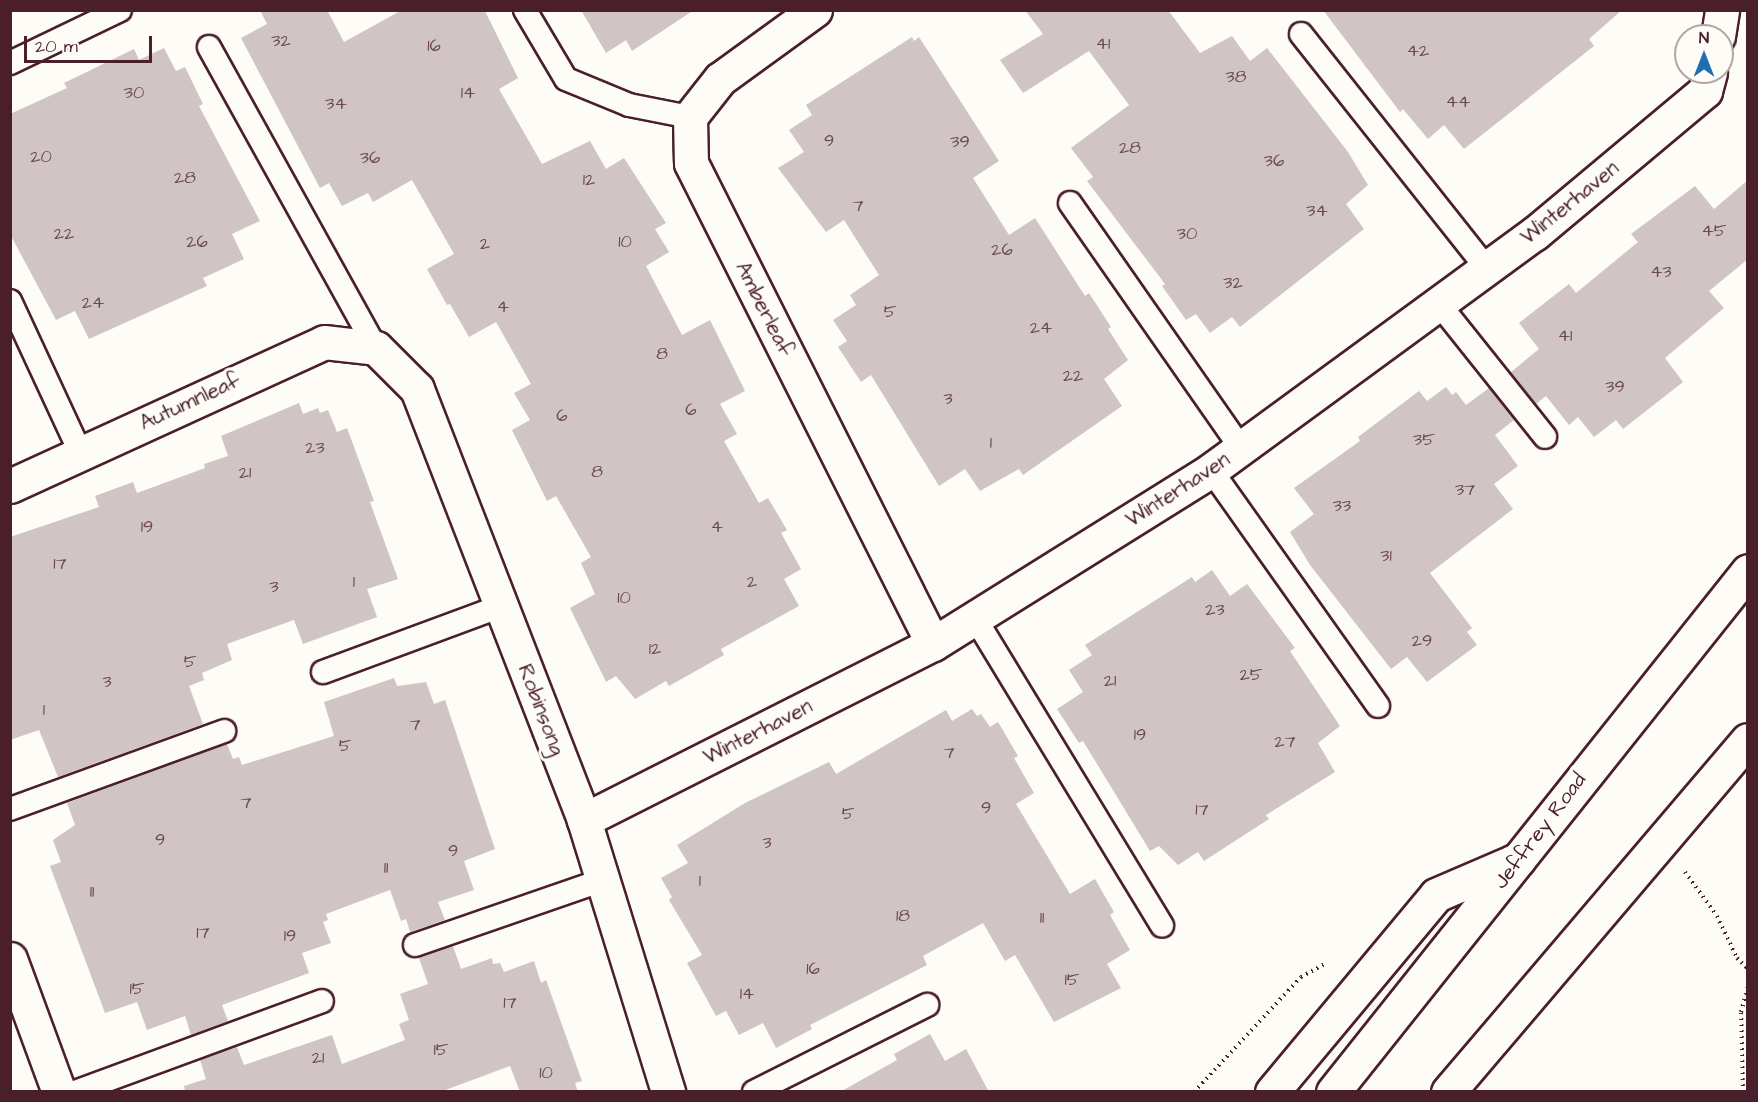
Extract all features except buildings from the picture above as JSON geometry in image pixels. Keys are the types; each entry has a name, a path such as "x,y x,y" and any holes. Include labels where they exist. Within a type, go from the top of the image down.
{"main road":[{"path":"690,117 720,79 815,10"},
{"name":"Winterhaven","path":"584,820 933,644 1211,470 1487,268 1705,91 1707,84"},
{"name":"Amberleaf","path":"690,117 690,163 933,644"},
{"name":"Autumnleaf","path":"10,486 324,342 376,348"},
{"name":"Robinsong","path":"376,348 417,389 584,820 668,1092"},
{"name":"Jeffrey Road","path":"1333,1092 1748,571"},
{"path":"1448,1092 1748,740"},
{"path":"1272,1092 1436,895 1519,859"},
{"path":"10,959 59,1092"}],"lane":[{"path":"10,63 120,10"},
{"path":"525,10 566,79 629,105 690,117"},
{"path":"1301,34 1487,268"},
{"path":"209,47 376,348"},
{"path":"1070,203 1241,448"},
{"path":"10,302 81,454"},
{"path":"1439,304 1545,437"},
{"path":"1211,470 1378,706"},
{"path":"322,672 501,606"},
{"path":"975,618 1162,926"},
{"path":"10,809 224,731"},
{"path":"415,945 603,880"},
{"path":"75,1092 322,1001"},
{"path":"754,1092 927,1005"}],"path":[{"path":"1692,878 1717,916 1737,958 1748,969"},
{"path":"1194,1092 1301,977 1330,961"},
{"path":"1743,1092 1741,1012 1748,985"}]}
